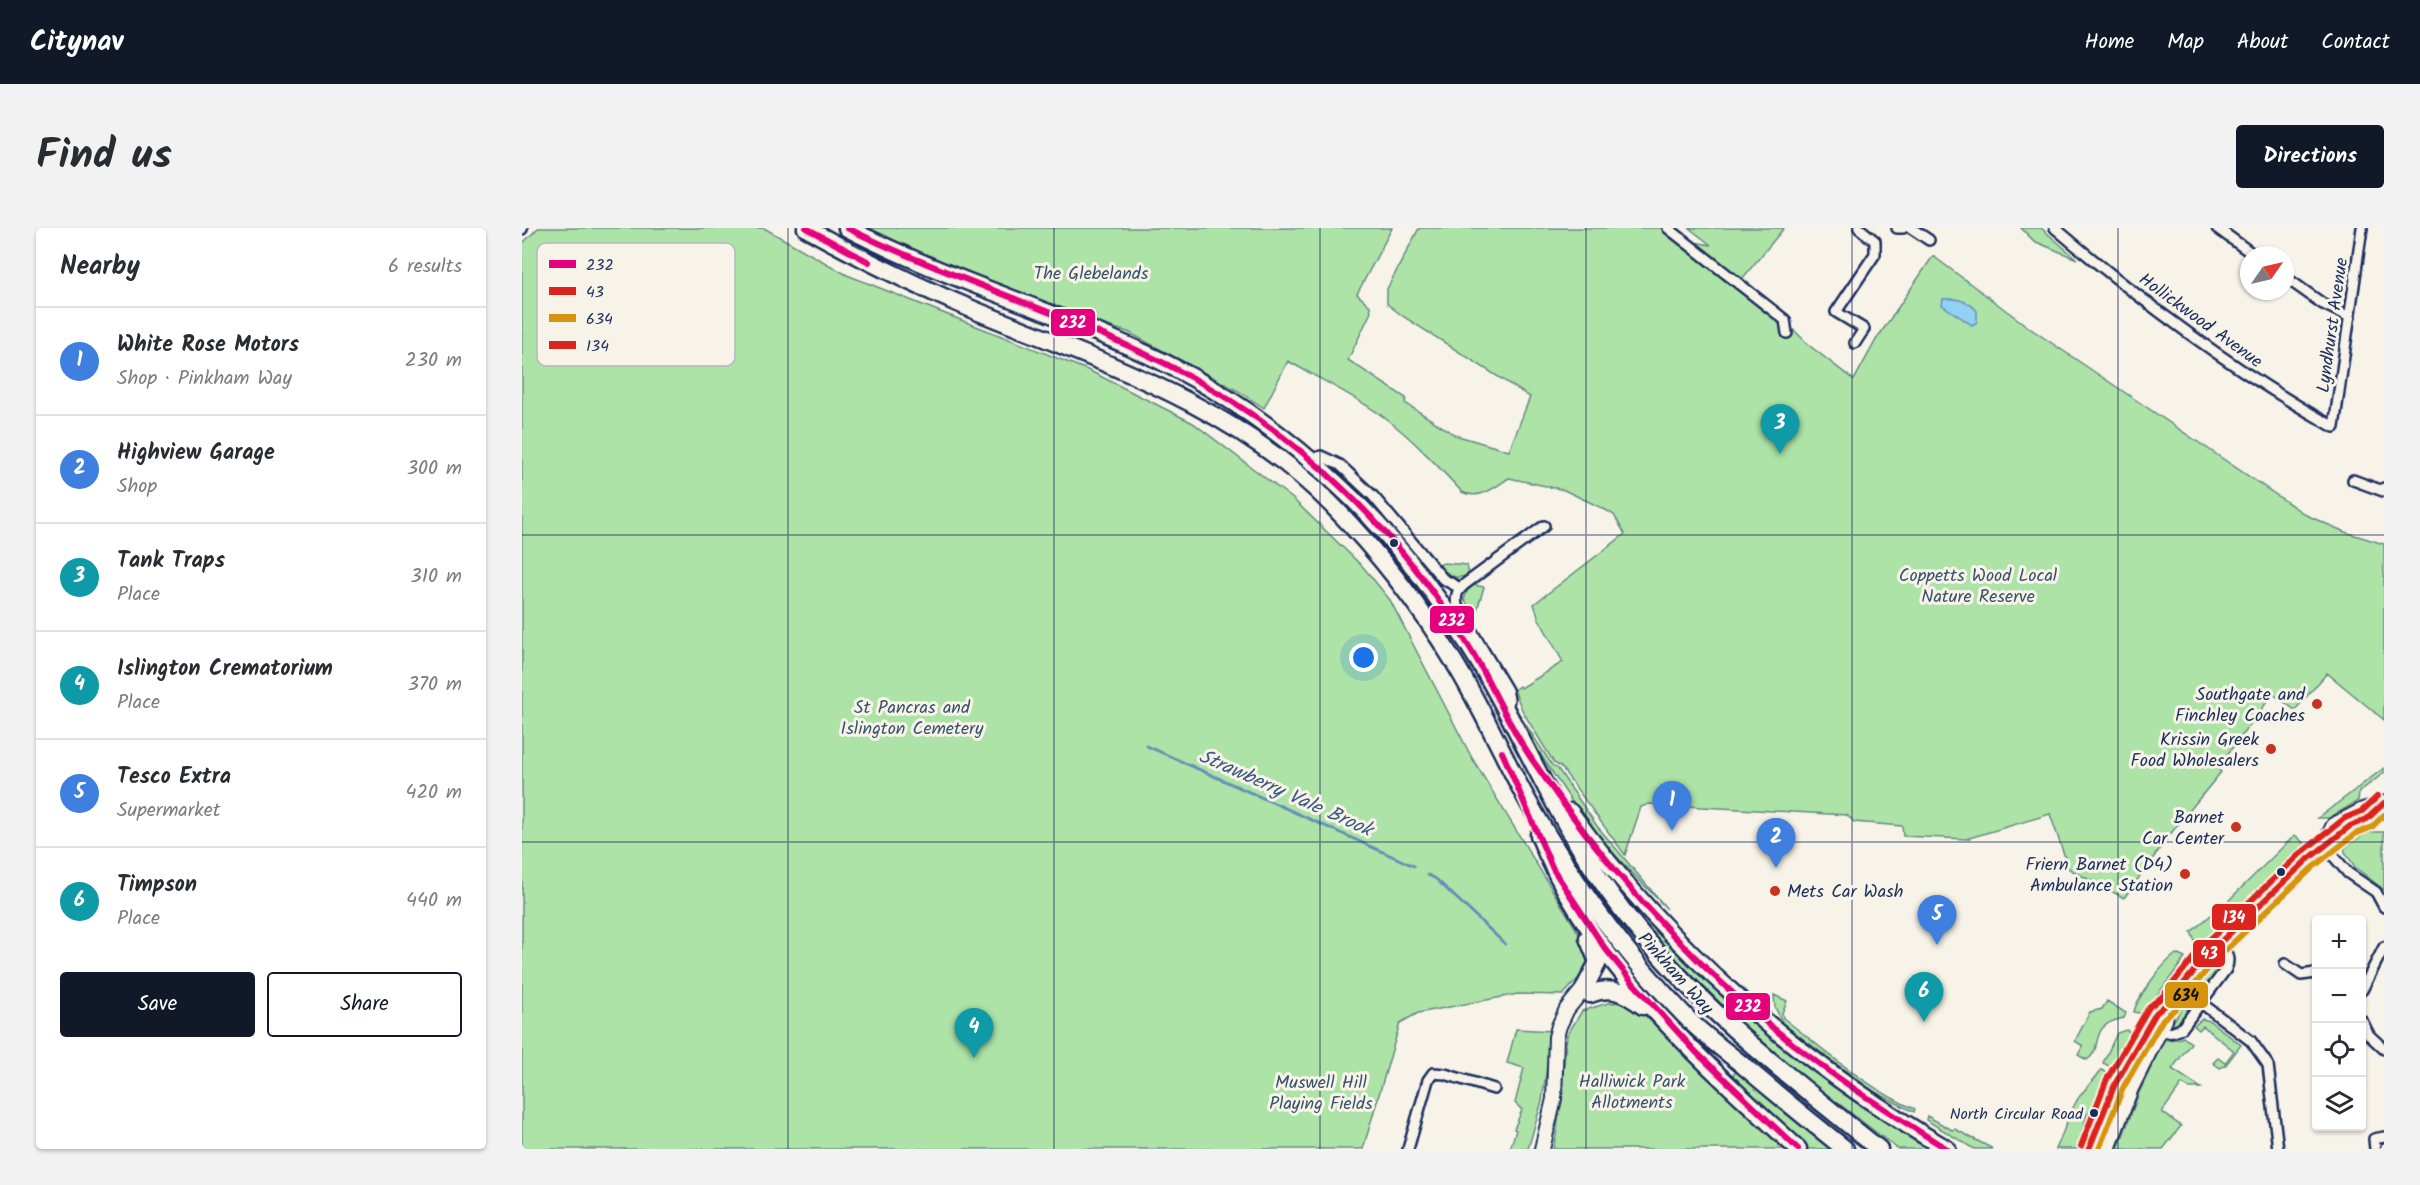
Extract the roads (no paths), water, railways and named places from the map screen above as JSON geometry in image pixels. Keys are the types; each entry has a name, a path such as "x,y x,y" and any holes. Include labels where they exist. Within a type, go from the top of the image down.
{"highway":[{"path":"806,228 872,263 969,308 1112,365 1170,392 1222,421 1297,474 1331,504 1386,567 1423,616 1454,663 1519,786 1551,865 1611,957 1666,1022 1710,1068 1798,1149"},
{"path":"847,228 924,264 1164,363 1205,384 1253,415 1310,460 1367,514 1425,581 1456,625 1507,712 1529,756 1590,840 1653,914 1710,973 1778,1032 1859,1093 1947,1149"},
{"name":"Pinkham Way","path":"1529,756 1600,879 1664,961 1744,1040 1880,1149"},
{"name":"Pinkham Way","path":"1519,786 1581,888 1638,964 1693,1023 1845,1149"},
{"path":"1568,894 1597,958 1597,966 1588,990 1622,991 1666,1022"}],"main road":[{"path":"2089,1149 2115,1084 2156,1013 2168,1003 2219,943 2324,845 2341,835 2350,826 2367,819 2384,803"},
{"path":"1542,1149 1554,1099 1556,1037 1567,1009 1588,990"},
{"path":"2108,1149 2131,1088 2161,1030 2168,1003"}],"street":[{"path":"1668,228 1785,320 1787,333"},
{"path":"1855,343 1863,329 1836,312 1875,254 1875,241 1859,228"},
{"path":"1897,228 1903,228"},
{"path":"1911,228 1929,240"},
{"name":"Hollickwood Avenue","path":"2055,228 2204,346 2295,405 2334,427"},
{"path":"2217,228 2242,246"},
{"name":"Lyndhurst Avenue","path":"2334,427 2362,228"},
{"path":"2294,283 2323,304 2350,317"},
{"path":"1310,460 1321,456 1340,465 1389,512 1443,579 1460,588"},
{"path":"2353,480 2383,490 2384,488"},
{"path":"1507,712 1509,699 1507,690 1457,606 1456,597 1460,588 1544,526"},
{"path":"2324,845 2348,873 2376,892 2384,907"},
{"path":"2161,1030 2168,1034 2182,1028 2228,964 2228,955 2219,943"},
{"path":"2366,975 2384,946"},
{"path":"2285,964 2301,975 2312,974"},
{"path":"2200,1002 2251,1041 2268,1065 2278,1149"},
{"path":"2366,1038 2384,1049"},
{"path":"1408,1149 1428,1080 1433,1073 1438,1072 1494,1089"},
{"path":"2375,1149 2374,1138 2384,1137"}],"water":[{"path":"1943,299 1957,300 1970,305 1977,311 1977,322 1972,325 1942,305"}],"waterway":[{"name":"Strawberry Vale Brook","path":"1147,746 1414,866"},
{"name":"Strawberry Vale Brook","path":"1428,875 1436,879 1505,944"}],"place":[{"name":"Tank Traps","path":"1780,454"},
{"name":"Southgate and Finchley Coaches","path":"2317,704"},
{"name":"Krissin Greek Food Wholesalers","path":"2271,749"},
{"name":"Barnet Car Center","path":"2236,827"},
{"name":"White Rose Motors","path":"1672,831"},
{"name":"Highview Garage","path":"1776,868"},
{"name":"Friern Barnet (D4) Ambulance Station","path":"2185,874"},
{"name":"Mets Car Wash","path":"1775,891"},
{"name":"Tesco Extra","path":"1937,945"},
{"name":"Timpson","path":"1924,1022"},
{"name":"Islington Crematorium","path":"974,1058"},
{"name":"North Circular Road","path":"2094,1113"}],"park label":[{"name":"The Glebelands","path":"1091,273"},
{"name":"Coppetts Wood Local Nature Reserve","path":"1978,585"},
{"name":"St Pancras and Islington Cemetery","path":"912,717"},
{"name":"Halliwick Park Allotments","path":"1632,1091"},
{"name":"Muswell Hill Playing Fields","path":"1321,1092"}]}
